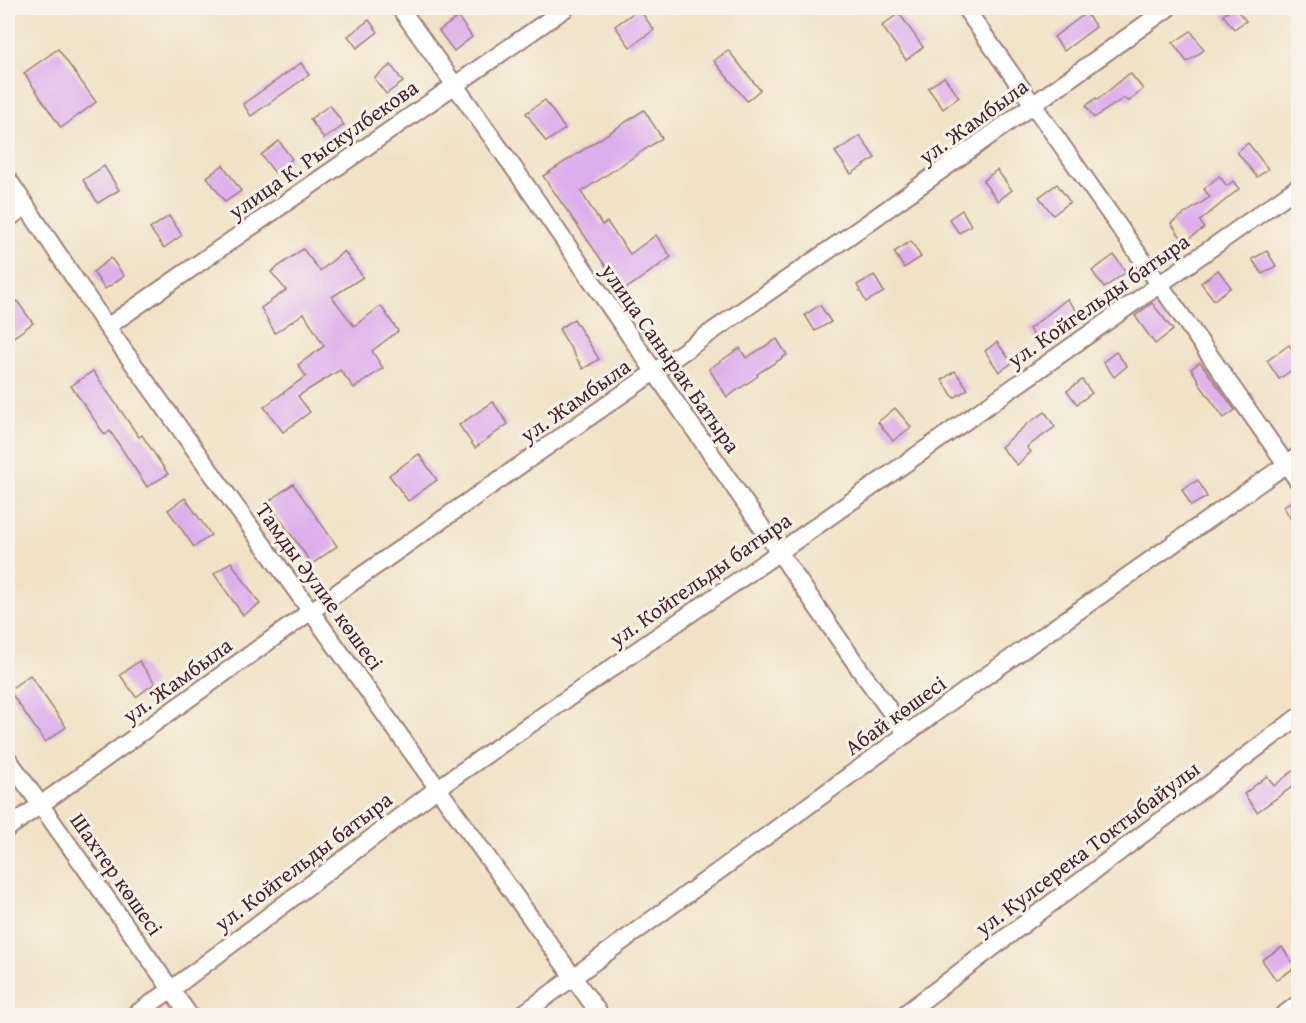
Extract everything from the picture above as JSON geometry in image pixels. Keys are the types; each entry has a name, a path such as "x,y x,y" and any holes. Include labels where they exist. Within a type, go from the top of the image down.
{"street":[{"name":"улица Санырак Батыра","path":"400,8 778,553 907,734"},
{"name":"улица К. Рыскулбекова","path":"107,327 566,8"},
{"path":"965,8 1160,284 1292,460 1299,481"},
{"name":"ул. Жамбыла","path":"8,828 311,611 1034,105 1168,8"},
{"name":"Тамды Әулие көшесі","path":"8,178 107,327 601,1016"},
{"name":"ул. Койгельды батыра","path":"133,1016 438,788 778,553 1299,187"},
{"path":"8,219 26,206"},
{"name":"Абай көшесі","path":"520,1016 907,734 1292,460"},
{"name":"ул. Кулсерека Токтыбайулы","path":"902,1016 1299,717"},
{"name":"Шахтер көшесі","path":"8,759 190,1016"},
{"path":"1282,1016 1299,1004"}],"building":[{"path":"1235,8 1246,21 1234,29 1223,15"},
{"path":"639,9 654,30 630,47 615,26"},
{"path":"899,13 923,47 906,60 882,26"},
{"path":"1086,13 1096,27 1064,51 1054,37"},
{"path":"458,17 472,37 454,51 439,31"},
{"path":"369,20 378,32 357,48 348,36"},
{"path":"1191,31 1204,50 1187,62 1173,43"},
{"path":"58,49 96,102 61,128 24,73"},
{"path":"728,50 760,90 747,101 714,61"},
{"path":"301,63 309,75 251,116 243,104"},
{"path":"391,65 403,82 386,94 374,78"},
{"path":"1130,73 1143,89 1128,102 1124,98 1094,118 1086,106 1096,98 1097,100"},
{"path":"944,77 959,97 943,109 928,88"},
{"path":"545,100 565,129 546,142 526,113"},
{"path":"330,105 344,125 324,139 310,119"},
{"path":"644,110 662,138 581,192 602,225 607,222 630,254 656,235 671,257 623,291 543,176"},
{"path":"860,136 875,158 851,174 835,152"},
{"path":"279,141 292,159 275,173 261,155"},
{"path":"1248,143 1268,169 1257,177 1237,152"},
{"path":"223,165 241,191 225,202 207,177"},
{"path":"104,166 119,190 98,203 83,180"},
{"path":"997,170 1012,190 998,201 983,181"},
{"path":"1219,176 1227,186 1233,181 1239,189 1200,221 1204,228 1184,242 1171,223 1210,197 1204,189"},
{"path":"1057,184 1070,202 1053,215 1039,197"},
{"path":"962,210 971,225 959,233 949,219"},
{"path":"169,216 182,235 164,248 150,229"},
{"path":"911,241 921,257 904,268 894,252"},
{"path":"303,249 320,271 344,251 363,277 332,297 354,326 381,306 398,331 372,351 383,368 354,388 340,370 298,396 310,412 283,432 264,407 306,376 298,365 324,346 304,313 275,333 261,308 286,290 271,272"},
{"path":"1267,251 1276,266 1262,274 1252,259"},
{"path":"1114,255 1126,272 1104,288 1092,271"},
{"path":"111,258 124,276 105,289 93,272"},
{"path":"1218,270 1231,287 1214,300 1201,283"},
{"path":"874,275 884,292 866,302 857,285"},
{"path":"1067,299 1078,312 1037,340 1029,329"},
{"path":"17,301 33,323 8,341 8,308"},
{"path":"1152,303 1173,330 1155,344 1135,316"},
{"path":"820,305 831,322 815,331 805,315"},
{"path":"574,319 599,359 583,369 559,329"},
{"path":"777,339 787,355 727,397 709,369 740,348 746,358"},
{"path":"997,342 1012,363 999,372 985,351"},
{"path":"1289,345 1299,358 1299,365 1279,379 1267,361"},
{"path":"1116,352 1127,366 1114,377 1103,362"},
{"path":"1200,362 1235,410 1224,418 1191,369"},
{"path":"93,371 139,437 142,435 168,474 147,487 110,431 105,435 71,386"},
{"path":"955,371 968,389 954,398 942,380"},
{"path":"1082,380 1092,393 1077,404 1067,391"},
{"path":"493,402 508,424 475,448 459,425"},
{"path":"895,408 911,427 893,441 878,422"},
{"path":"1045,412 1055,427 1027,447 1031,452 1017,465 1001,447"},
{"path":"419,454 437,480 408,501 389,475"},
{"path":"1198,480 1207,497 1191,506 1182,489"},
{"path":"293,484 337,546 312,564 268,502"},
{"path":"185,498 211,535 194,547 168,510"},
{"path":"1294,500 1299,507 1299,532 1283,506"},
{"path":"231,562 260,604 243,615 214,574"},
{"path":"139,661 155,683 136,697 120,675"},
{"path":"30,675 66,727 45,742 9,690"},
{"path":"1299,766 1299,782 1257,812 1244,794 1267,776 1274,786"},
{"path":"1282,947 1296,967 1276,980 1262,960"}]}
